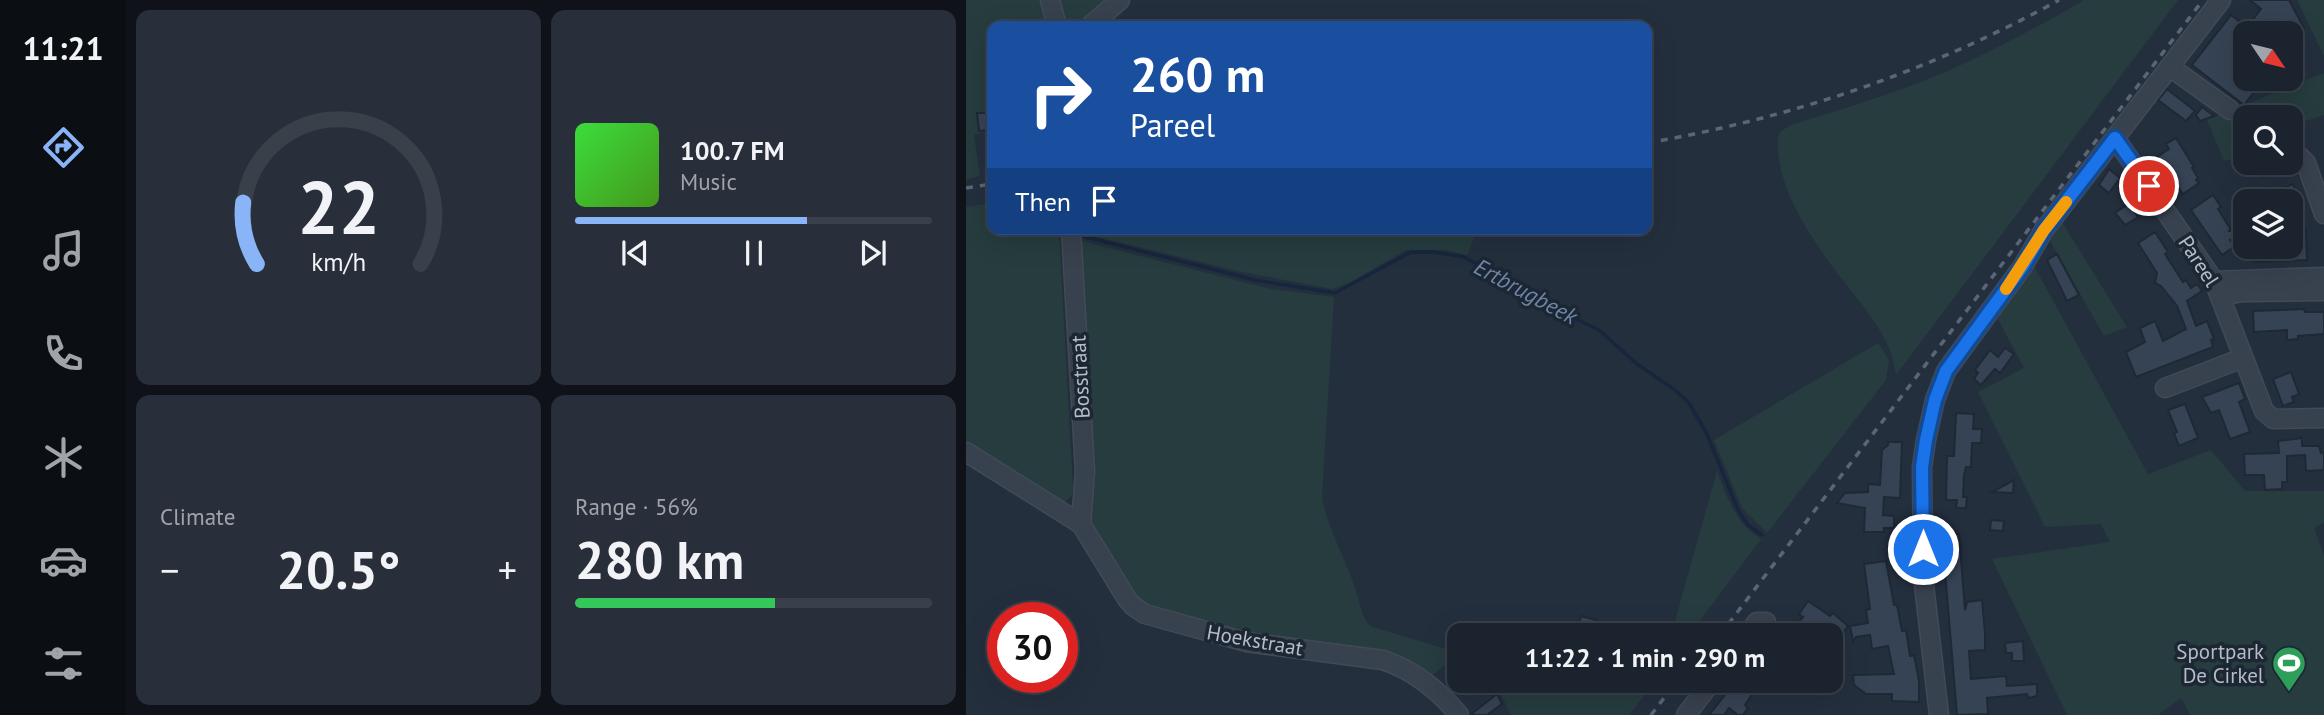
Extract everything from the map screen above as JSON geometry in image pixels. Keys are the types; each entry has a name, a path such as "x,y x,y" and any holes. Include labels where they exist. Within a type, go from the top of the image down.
{"street":[{"path":"1050,0 1056,21"},
{"path":"1096,21 1120,0"},
{"path":"1939,715 1923,576 1922,467 1935,400 1946,371 2023,266 2044,230 2221,0"},
{"path":"2170,66 2230,110"},
{"name":"Pareel","path":"2115,138 2218,289 2264,411 2273,419 2324,418"},
{"path":"2303,160 2324,214"},
{"name":"Bosstraat","path":"1071,235 1085,472 1081,524"},
{"path":"2218,289 2324,277"},
{"path":"2218,289 2242,292 2324,291"},
{"path":"2165,388 2243,358"},
{"path":"966,452 1081,524"},
{"name":"Hoekstraat","path":"1081,524 1127,599 1145,614 1246,642 1383,660 1405,667 1420,677 1459,715"},
{"path":"1756,623 1766,622"},
{"path":"1686,715 1703,693"}],"green space":[{"path":"966,0 1042,0 1046,21 987,21 987,131 974,135 980,176 966,180"},
{"path":"1056,0 1108,0 1083,21 1063,19"},
{"path":"2084,0 2178,0 1896,375 1893,360 1881,332 1818,246 1794,205 1780,164 1780,132 1791,125 1879,97 1965,63"},
{"path":"2297,0 2324,0 2324,56"},
{"path":"2324,73 2324,115 2303,122 2303,105 2244,105 2279,91 2303,91 2303,81"},
{"path":"2233,110 2233,158 2224,161 2207,120"},
{"path":"987,204 987,235 1059,235 1073,488 1072,496 1065,502 1058,502 966,443 966,207"},
{"path":"2062,222 2127,327 2104,336 2050,241"},
{"path":"1089,235 1475,235 1467,255 1444,250 1406,250 1349,283 1332,289 1242,272"},
{"path":"1081,241 1271,289 1334,297 1322,497 1328,521 1352,579 1362,613 1370,626 1447,649 1447,663 1433,675 1405,659 1378,651 1254,635 1145,607 1136,599 1092,529 1089,515 1093,467"},
{"path":"2034,266 2148,474 2211,450 2245,491 2324,491 2324,522 2314,528 2324,555 2324,715 2190,715 2181,698 2158,715 2067,715 1992,559 2110,542 2101,524 2045,527 1978,392 2024,368 1996,316"},
{"path":"1878,343 1889,360 1886,380 1767,533 1742,508 1714,440"},
{"path":"1717,471 1739,518 1761,539 1698,623 1674,623"},
{"path":"1500,693 1646,693 1629,715 1511,715"}],"building":[{"path":"2250,0 2289,0 2300,21 2252,21 2261,9"},
{"path":"2231,15 2239,21 2233,21 2233,91 2255,91 2244,105 2192,65"},
{"path":"2167,89 2195,111 2186,121 2158,100"},
{"path":"2202,107 2214,116 2200,121 2196,115"},
{"path":"977,113 987,113 987,130 979,131"},
{"path":"2176,138 2194,167 2192,168 2199,183 2183,194 2157,157 2169,149 2166,144"},
{"path":"2109,169 2120,178 2109,193 2099,185"},
{"path":"2293,184 2295,189 2280,189"},
{"path":"2213,195 2231,230 2228,231 2233,231 2233,238 2230,240 2233,247 2222,255 2191,210"},
{"path":"2134,200 2139,209 2135,212 2138,217 2125,225 2115,213"},
{"path":"2303,230 2306,230 2307,260 2254,262 2254,259 2303,259"},
{"path":"2155,232 2183,282 2186,280 2191,288 2197,284 2202,291 2187,301 2196,326 2207,321 2214,339 2211,340 2213,347 2136,377 2126,352 2145,342 2140,328 2155,321 2163,341 2186,329 2177,306 2161,286 2155,283 2157,273 2138,243"},
{"path":"2057,254 2079,295 2067,301 2047,260"},
{"path":"2304,309 2305,312 2324,312 2324,334 2298,336 2298,339 2287,340 2287,330 2254,332 2253,311"},
{"path":"2005,348 2014,354 2000,373 1995,369 1981,385 1974,379 1978,373 1975,370 1990,350 1998,357"},
{"path":"2291,372 2299,394 2292,397 2294,402 2283,406 2273,379"},
{"path":"2239,383 2245,399 2239,402 2250,432 2230,439 2219,410 2211,413 2202,397"},
{"path":"2185,404 2198,438 2179,446 2174,433 2177,432 2168,410"},
{"path":"1956,413 1974,414 1973,429 1982,429 1981,443 1972,443 1971,467 1966,467 1964,475 1963,497 1967,497 1966,508 1956,508 1957,500 1946,500 1947,456 1954,456"},
{"path":"2302,438 2302,446 2319,446 2321,453 2324,452 2324,470 2306,471 2305,455 2287,456 2287,482 2282,482 2282,489 2265,490 2264,475 2245,475 2244,454 2279,453 2278,441"},
{"path":"1888,442 1902,442 1900,498 1884,497 1883,515 1894,516 1894,528 1884,528 1884,532 1864,532 1865,508 1837,503 1845,493 1868,492 1868,484 1880,485 1882,450"},
{"path":"2014,480 2013,493 1992,492"},
{"path":"1991,520 2004,521 2003,531 1990,530"},
{"path":"1959,534 1965,610 1967,602 1982,600 1985,633 1985,650 1969,651 1971,679 2006,676 2007,686 2037,684 2037,696 2028,698 2027,694 1987,698 1988,714 1957,715 1942,536"},
{"path":"1886,561 1894,605 1897,605 1902,631 1906,630 1910,656 1914,655 1919,681 1919,702 1892,701 1892,694 1866,694 1854,685 1853,675 1894,674 1888,646 1872,649 1870,635 1856,637 1853,641 1850,626 1868,623 1866,610 1870,609 1864,564"},
{"path":"1808,601 1830,616 1833,613 1848,626 1843,633 1843,623 1798,623 1803,617 1799,614"},
{"path":"1581,616 1596,620 1595,623 1579,623"},
{"path":"2023,641 2024,661 2012,661 2012,653 2006,653 2005,643"},
{"path":"1726,693 1753,693 1745,705 1748,708 1743,715 1738,715 1729,708 1724,715 1709,715"},
{"path":"1497,694 1502,704 1487,715 1470,715"}],"waterway":[{"name":"Ertbrugbeek","path":"1082,235 1255,280 1335,293 1411,252 1434,252 1464,257 1501,278 1524,286 1570,316 1599,330 1637,364 1689,403 1706,432 1738,510 1748,525 1762,535"}],"railway":[{"path":"1652,142 1754,120 1859,89 1961,49 2059,0"},
{"path":"1729,623 2203,0"},
{"path":"966,188 987,185"},
{"path":"1651,715 1668,693"}],"slow traffic":[{"path":"2006,289 2044,230 2066,202"}],"place":[{"name":"Sportpark De Cirkel","path":"2289,693"}],"route":[{"path":"1923,549 1922,467 1935,400 1946,371 2023,266 2044,230 2115,138 2149,186"}]}
